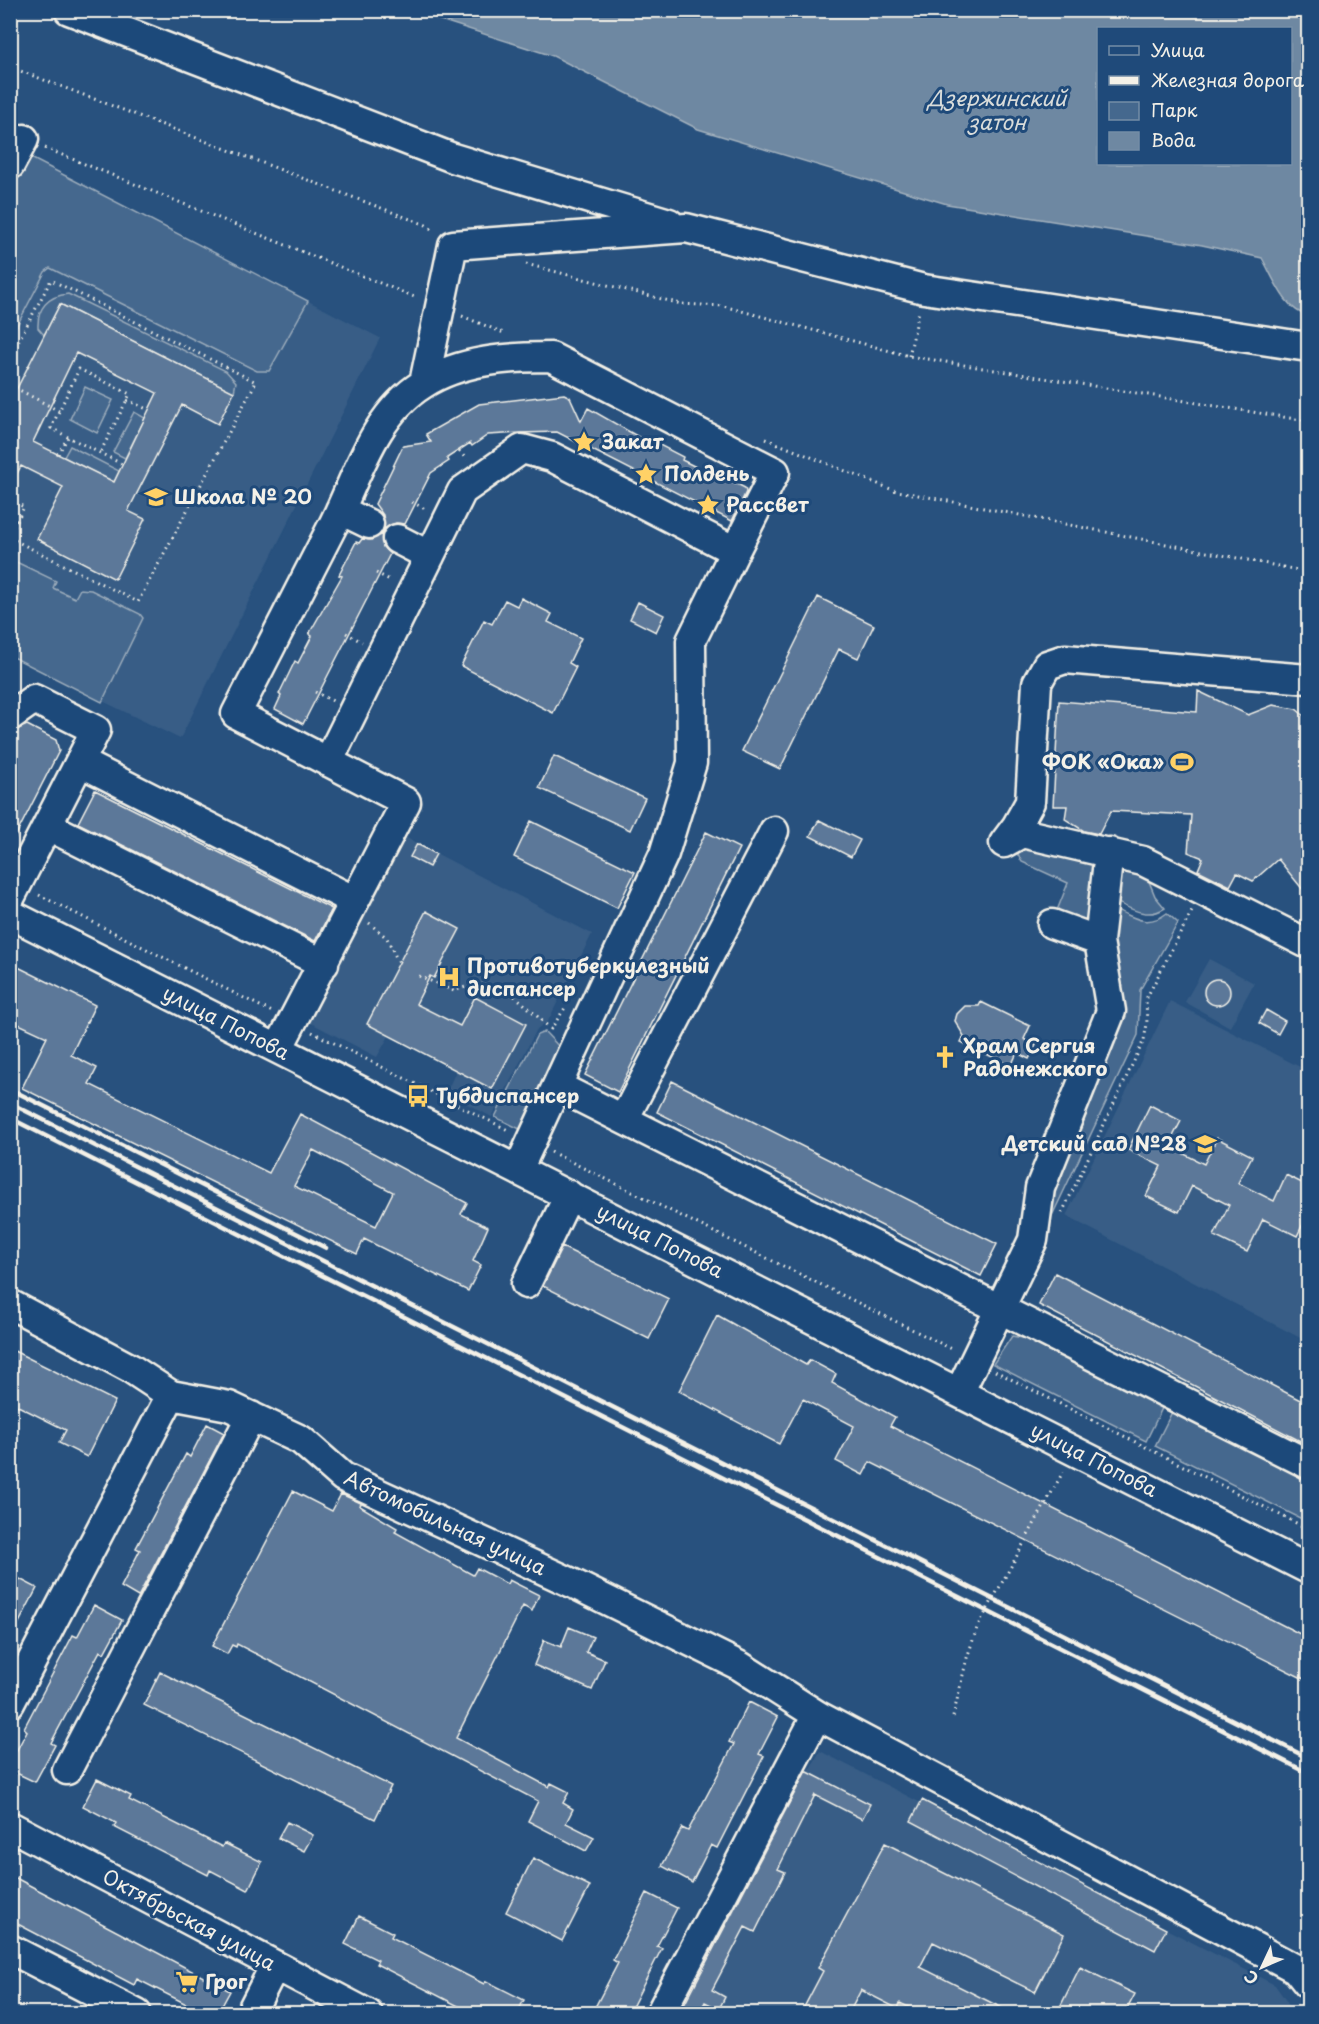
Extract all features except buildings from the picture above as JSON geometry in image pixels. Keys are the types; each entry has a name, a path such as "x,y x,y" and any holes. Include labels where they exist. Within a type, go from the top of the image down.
{"street":[{"path":"69,10 453,158 686,228 924,289 1308,347"},
{"path":"10,165 24,139"},
{"path":"424,383 438,306 453,245 686,228"},
{"path":"278,1049 406,802 236,714 377,432 399,403 424,383 484,362 513,357 551,357 776,472 691,641 692,764 664,854 518,1170"},
{"path":"328,762 462,491 522,449 552,458 735,551"},
{"path":"340,510 369,525"},
{"path":"397,539 430,556"},
{"path":"1308,679 1065,659 1047,665 1037,683 1030,802 1004,843 1022,833 1143,861 1308,944"},
{"path":"10,716 34,699 96,730 14,891"},
{"path":"80,762 345,896 350,907"},
{"path":"48,826 324,964"},
{"path":"624,1119 774,831"},
{"path":"959,1393 998,1308 1033,1240 1040,1188 1111,1011 1099,941 1109,852"},
{"name":"улица Попова","path":"10,914 1308,1569"},
{"path":"1052,924 1099,941"},
{"path":"557,1086 1308,1464"},
{"path":"526,1284 569,1195"},
{"name":"Автомобильная улица","path":"10,1304 130,1368 171,1395 229,1406 251,1416 301,1440 343,1477 572,1583 740,1666 817,1715 1296,1969 1308,1984"},
{"path":"10,1703 171,1395"},
{"path":"67,1770 251,1416"},
{"path":"660,2013 817,1715"},
{"name":"Октябрьская улица","path":"10,1826 368,2013"},
{"path":"10,1949 137,2013"},
{"path":"250,2013 275,1965"}],"path":[{"path":"10,67 426,225 453,245"},
{"path":"24,139 516,338"},
{"path":"522,263 681,304 723,306 909,356 1308,421"},
{"path":"10,357 51,280 256,382 138,602 10,536 24,507 10,500"},
{"path":"909,356 924,289"},
{"path":"100,453 130,394 79,369 51,429 122,464"},
{"path":"10,385 59,411"},
{"path":"127,400 149,410"},
{"path":"760,436 893,490 1308,572"},
{"path":"58,454 68,437"},
{"path":"14,891 292,1022 974,1360 1308,1529"},
{"path":"1058,1220 1144,1040 1147,1024 1146,999 1203,891"},
{"path":"350,907 387,938 399,964"},
{"path":"419,976 454,991 474,983 501,986 551,1029 570,1000"},
{"path":"953,1717 962,1675 978,1628 1075,1451"}],"shaded area":[{"name":"Школа № 20","path":"27,156 380,338 180,739 11,656 10,188"},
{"name":"Противотуберкулезный диспансер","path":"399,834 592,934 548,1021 537,1029 492,1117 446,1093 456,1071 389,1036 377,1057 307,1021"},
{"path":"1209,959 1254,983 1230,1027 1185,1002"},
{"name":"Детский сад №28","path":"1170,1001 1308,1071 1308,1342 1066,1216"},
{"path":"820,1751 1275,1985 1287,2002 1291,2013 678,2014"}],"green space":[{"path":"27,156 308,301 269,371 257,371 50,268 45,272 11,337 11,188"},
{"path":"68,294 226,371 236,382 234,392 60,304 44,335 38,328 42,309 49,300"},
{"path":"85,387 113,400 97,433 70,419"},
{"path":"134,412 145,418 125,458 113,452"},
{"path":"70,446 119,471 114,482 64,457"},
{"path":"10,559 56,581 53,588 75,598 80,589 91,590 140,614 143,618 102,702 11,656"},
{"path":"1024,846 1095,863 1095,917 1086,924 1056,913 1068,883 1022,862 1018,855 1019,849"},
{"path":"1130,868 1148,879 1155,896 1165,908 1147,913 1116,902 1116,879"},
{"path":"1115,909 1147,921 1160,918 1167,913 1178,923 1140,990 1138,1035 1049,1222 1042,1219 1108,972"},
{"path":"545,1032 564,1052 526,1132 495,1117 537,1035"},
{"path":"1012,1336 1050,1343 1165,1402 1146,1441 993,1364"},
{"path":"1175,1406 1308,1473 1308,1522 1155,1446"}],"water":[{"name":"Дзержинский затон","path":"412,11 1308,11 1308,316 1292,307 1286,300 1262,258 1202,245 947,204 698,129 553,56"}],"railway":[{"path":"10,1089 326,1248"},
{"path":"10,1103 1308,1758"},
{"path":"10,1118 1308,1773"}],"place":[{"name":"Закат","path":"584,442"},
{"name":"Полдень","path":"646,474"},
{"name":"Школа № 20","path":"156,497"},
{"name":"Рассвет","path":"708,505"},
{"name":"ФОК «Ока»","path":"1182,762"},
{"name":"Противотуберкулезный диспансер","path":"449,977"},
{"name":"Храм Сергия Радонежского","path":"945,1057"},
{"name":"Тубдиспансер","path":"418,1096"},
{"name":"Детский сад №28","path":"1205,1144"},
{"name":"Грог","path":"187,1982"}]}
